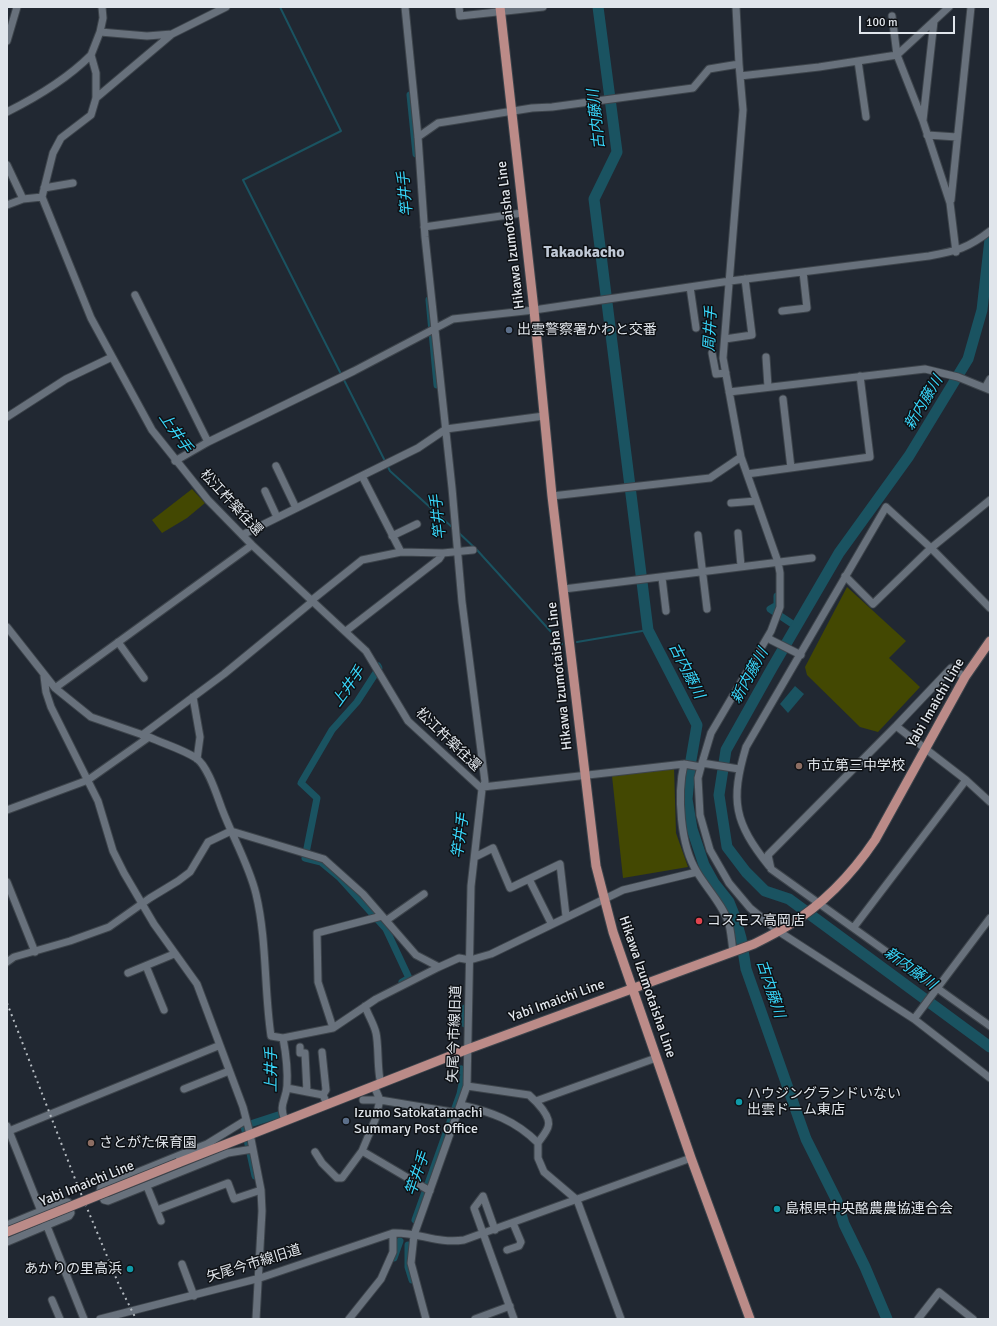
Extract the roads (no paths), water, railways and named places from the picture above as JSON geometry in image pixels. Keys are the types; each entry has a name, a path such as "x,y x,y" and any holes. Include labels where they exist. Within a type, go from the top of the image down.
{"main road":[{"name":"Hikawa Izumotaisha Line","path":"500,9 534,310 552,496 596,866 613,932 632,988 691,1158 750,1319"},
{"name":"Yabi Imaichi Line","path":"7,1232 377,1084 632,988 754,944 789,925 838,888 859,864 875,840 965,678 990,641"}],"street":[{"path":"7,41 17,7"},
{"path":"7,112 27,102 76,70 91,55 100,32 103,18 102,7"},
{"path":"96,98 172,34 226,7"},
{"path":"405,7 418,137 424,227 434,329 446,429 464,617 485,782 482,788"},
{"path":"458,7 460,16 500,9 542,7"},
{"path":"736,7 742,110 723,358 741,457 778,562 780,573 780,607 769,638 711,733 698,778 700,815 710,850 729,883 750,908 778,931 914,1019 990,1078"},
{"path":"740,76 897,55 949,7"},
{"path":"950,203 971,7"},
{"path":"892,16 897,55 923,121 950,203 956,252"},
{"path":"923,121 934,21"},
{"path":"100,32 147,36 172,34"},
{"path":"7,205 23,198 42,197 53,153 61,138 91,115 96,98 96,73 91,55"},
{"path":"858,61 866,117"},
{"path":"418,137 438,123 693,88 709,69 739,64"},
{"path":"928,135 957,137"},
{"path":"7,165 23,198"},
{"path":"44,188 74,182"},
{"name":"松江杵築往還","path":"42,197 91,318 152,430 175,461 208,500 252,545 366,651 408,721 482,788 471,886 470,960"},
{"path":"424,227 522,213"},
{"path":"175,461 208,442 354,371 453,319 534,310 730,281 956,252 973,244 990,231"},
{"path":"782,311 807,308 803,272"},
{"path":"725,339 752,335 745,279"},
{"path":"690,287 696,328"},
{"path":"135,295 208,442"},
{"path":"712,353 716,374 726,374"},
{"path":"7,417 66,379 112,357"},
{"path":"766,357 768,387"},
{"path":"729,392 925,369 975,382 988,389 990,379"},
{"path":"747,474 870,457 860,376"},
{"path":"783,399 791,468"},
{"path":"242,534 418,448 446,429 544,416"},
{"path":"552,496 710,478 741,457"},
{"path":"276,466 296,508"},
{"path":"362,476 401,552"},
{"path":"264,491 277,517"},
{"path":"845,576 873,604 931,548 990,500"},
{"path":"731,504 756,501"},
{"path":"990,608 931,548 886,507 746,747 739,769 735,797 742,825 755,848 771,869 854,927 990,1026"},
{"path":"392,536 417,524"},
{"path":"738,533 741,566"},
{"path":"698,535 707,609"},
{"path":"55,688 252,545"},
{"path":"7,810 88,780 224,674 362,560 401,552 443,553 474,550"},
{"path":"346,631 439,559 443,553"},
{"path":"564,589 662,578 703,571 812,558"},
{"path":"662,578 666,611"},
{"path":"7,627 44,676 55,688 91,717 145,736 197,759 204,768 230,831 244,859 258,906 271,1036 283,1038 333,1028 365,1006 405,983 459,958 470,960 506,948 566,916 623,890 697,872"},
{"path":"769,638 799,655"},
{"path":"118,642 144,678"},
{"path":"771,869 768,855 896,726 950,668 965,678"},
{"path":"44,676 46,692 51,707 98,801 113,851 174,954 188,970 197,984 218,1046 246,1120 261,1190 262,1211 260,1278 256,1319"},
{"path":"193,697 200,737 197,759"},
{"path":"896,726 966,780 990,802"},
{"path":"482,788 684,764 739,769"},
{"path":"684,764 680,777 680,807 684,835 697,872 721,907 729,924 733,952"},
{"path":"854,927 966,780"},
{"path":"7,962 14,957 35,952 109,927 178,882 190,872 208,842 230,831 324,859 363,894 416,955 439,967"},
{"path":"475,857 493,848 510,888 560,864 566,916"},
{"path":"530,879 551,924"},
{"path":"7,882 35,952"},
{"path":"333,1028 318,982 317,933 384,918 424,894"},
{"path":"914,1019 990,918"},
{"path":"128,973 174,954"},
{"name":"矢尾今市線旧道","path":"100,1319 260,1278 393,1233 414,1234 467,1086 470,960"},
{"path":"146,966 164,1010"},
{"path":"315,1152 337,1178 342,1178 362,1151 375,1120 380,1100 377,1084 379,1078 379,1061 376,1032 365,1006"},
{"path":"283,1038 287,1062 287,1088 281,1109 285,1120"},
{"path":"84,1319 8,1129 218,1046"},
{"path":"300,1047 300,1053 305,1053 307,1092"},
{"path":"322,1052 326,1090 323,1095"},
{"path":"536,1101 656,1058"},
{"path":"184,1089 228,1071"},
{"path":"467,1086 529,1095 536,1101 549,1120 549,1126 538,1144 538,1158 544,1172 577,1200 621,1319"},
{"path":"287,1088 323,1095"},
{"path":"323,1095 328,1104"},
{"path":"364,1100 380,1100 458,1113"},
{"path":"461,1105 491,1112 528,1134 538,1144"},
{"path":"246,1120 208,1144 101,1187 100,1191 104,1200 108,1201 228,1153 253,1149"},
{"path":"362,1151 430,1191"},
{"path":"426,1319 411,1263 414,1234 438,1241 451,1241 484,1234 691,1158"},
{"path":"156,1210 228,1183 234,1199 261,1190"},
{"path":"148,1189 161,1221"},
{"path":"495,1230 483,1196 474,1208 514,1319"},
{"path":"7,1225 41,1210 63,1202 68,1202 71,1213 70,1216 7,1242"},
{"path":"507,1250 519,1246 521,1242 514,1223"},
{"path":"349,1319 381,1279 392,1252 393,1233"},
{"path":"182,1264 194,1296"},
{"path":"918,1319 939,1292 973,1319"},
{"path":"52,1300 60,1319"},
{"path":"475,1319 510,1306"}],"water":[{"path":"795,686 804,694 788,713 780,704"}],"waterway":[{"path":"280,7 341,131 243,180 390,471 453,528"},
{"name":"古内藤川","path":"598,7 617,152 594,199 648,630 697,725 691,760 687,799 692,829 704,865 714,883 729,902 741,938 746,969 806,1139 837,1201 844,1224 865,1267 887,1319"},
{"name":"竿井手","path":"410,95 416,154"},
{"name":"新内藤川","path":"990,239 982,310 968,359 909,456 839,553 772,668 726,750 719,795 727,847 746,872 765,891 789,899 990,1047"},
{"name":"竿井手","path":"429,300 437,385"},
{"path":"458,532 477,550 562,644"},
{"name":"周井手","path":"777,596 777,605 770,609 797,627"},
{"path":"577,642 648,630"},
{"name":"上井手","path":"378,666 379,668 357,702 332,730 301,783 317,798 305,858 321,862 339,877 386,929 409,978 402,982"},
{"name":"竿井手","path":"465,1008 465,1024"},
{"name":"竿井手","path":"415,1220 460,1094 464,1074 461,1069"},
{"name":"上井手","path":"255,1176 244,1126 281,1114 283,1107"},
{"path":"394,1258 400,1241"},
{"name":"竿井手","path":"408,1245 408,1267 412,1280"}],"railway":[{"path":"7,1003 77,1184 119,1285 136,1319"}],"place":[{"name":"出雲警察署かわと交番","path":"509,330"},
{"name":"市立第三中学校","path":"799,766"},
{"name":"コスモス高岡店","path":"699,921"},
{"name":"ハウジングランドいない 出雲ドーム東店","path":"739,1102"},
{"name":"Izumo Satokatamachi Summary Post Office","path":"346,1121"},
{"name":"さとがた保育園","path":"91,1143"},
{"name":"島根県中央酪農農協連合会","path":"777,1209"},
{"name":"あかりの里高浜","path":"130,1269"}],"district":[{"name":"Takaokacho","path":"584,253"}]}
